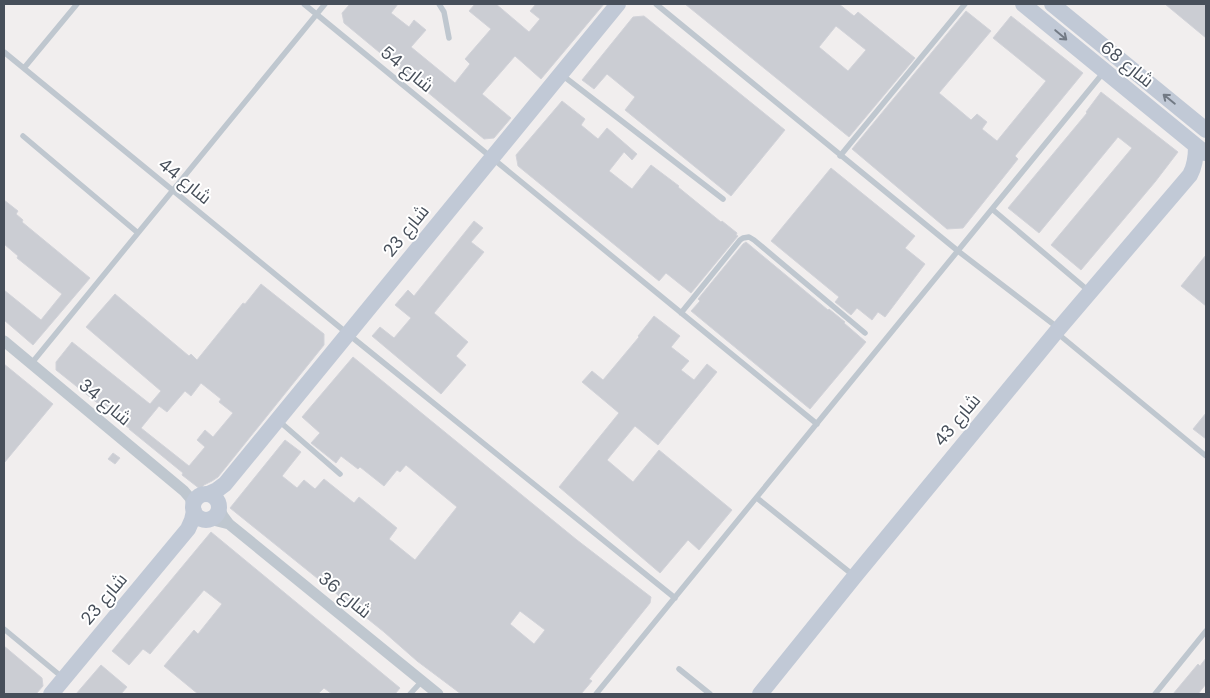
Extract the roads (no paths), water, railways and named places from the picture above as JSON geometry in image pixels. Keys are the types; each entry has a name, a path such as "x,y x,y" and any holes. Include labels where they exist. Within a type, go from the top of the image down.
{"street":[{"name":"شارع 23","path":"51,694 618,4"},
{"name":"شارع 68","path":"1023,4 1201,150"},
{"name":"شارع 68","path":"1052,4 1202,123"},
{"name":"شارع 43","path":"1190,175 1201,150"},
{"name":"شارع 43","path":"760,694 1057,330 1190,175 1206,167"},
{"name":"شارع 34","path":"4,341 204,506"},
{"name":"شارع 36","path":"204,506 223,516 229,524 438,694"}],"lane":[{"path":"24,68 78,4"},
{"name":"شارع 54","path":"304,4 817,424"},
{"path":"31,364 325,4"},
{"path":"439,4 444,12 449,38"},
{"path":"656,4 840,156 1057,330 1206,456"},
{"path":"840,156 966,4"},
{"name":"شارع 44","path":"4,52 348,334 675,598"},
{"path":"596,694 1104,71"},
{"path":"560,74 723,199"},
{"path":"23,136 138,233"},
{"path":"992,209 1090,292"},
{"path":"681,313 740,240 749,237 865,333"},
{"path":"277,420 340,474"},
{"path":"757,498 855,576"},
{"path":"4,629 64,678"},
{"path":"1155,694 1206,631"},
{"path":"680,669 710,694"},
{"path":"410,694 422,681"}]}
